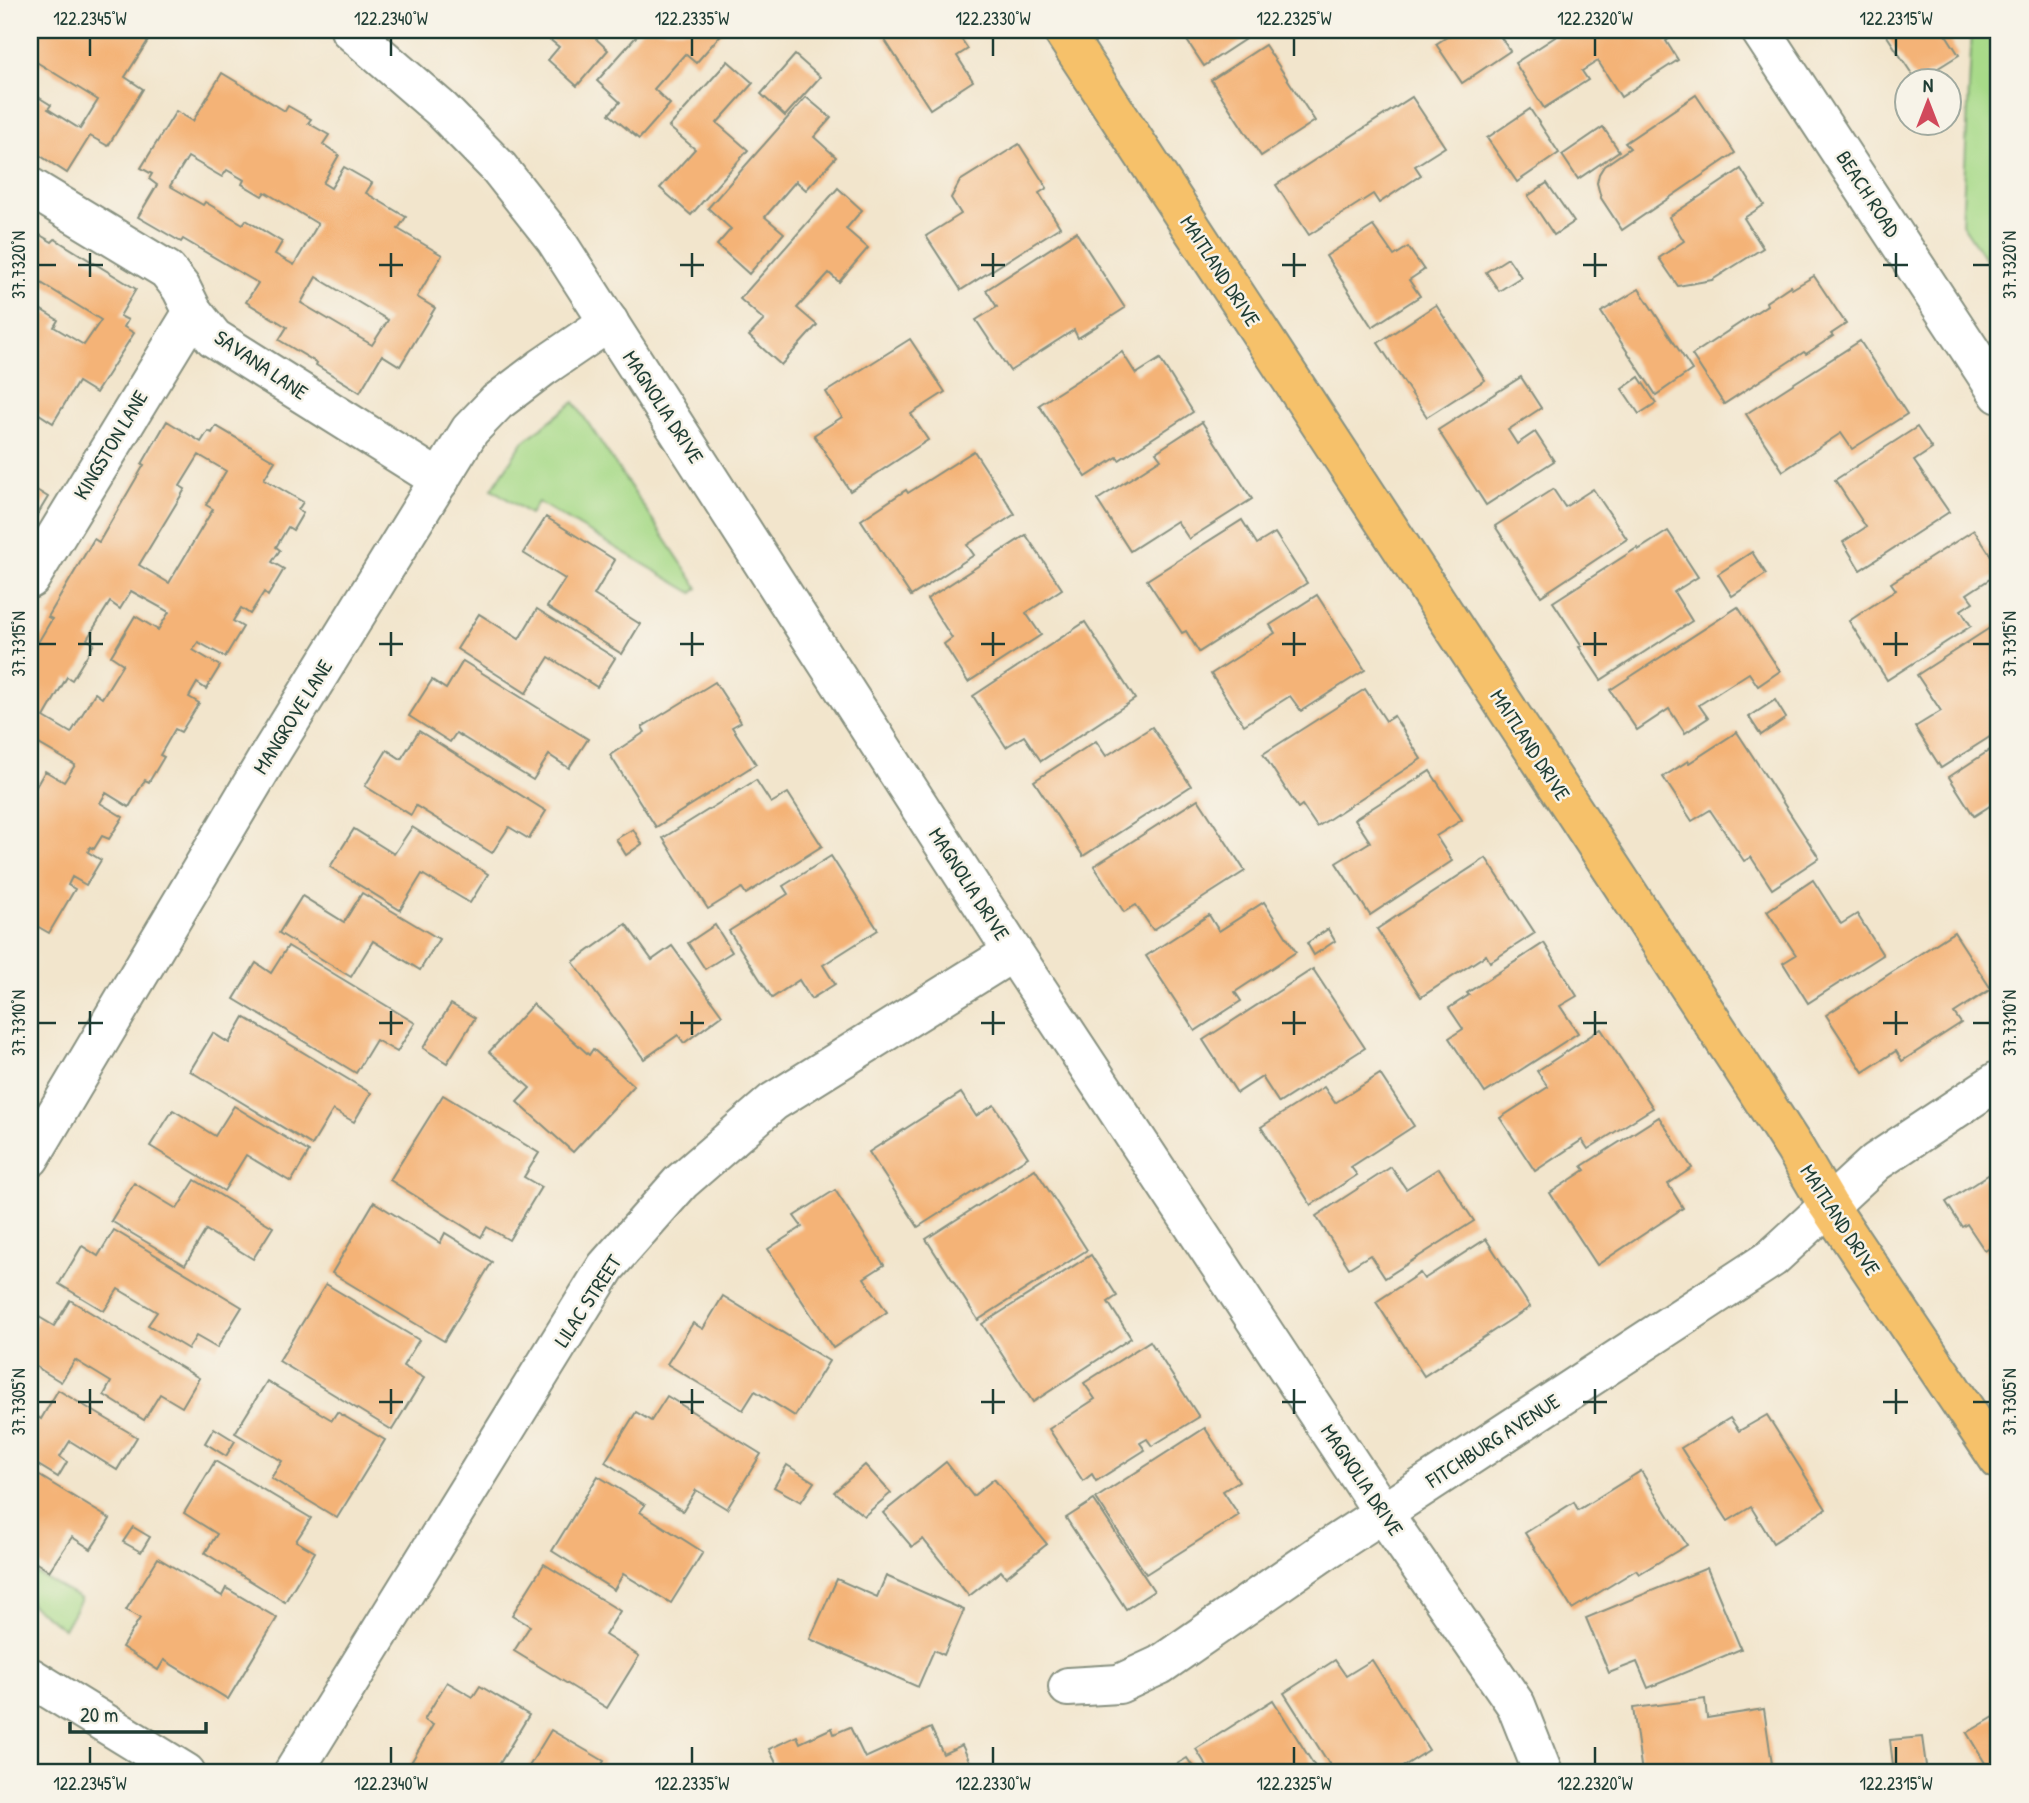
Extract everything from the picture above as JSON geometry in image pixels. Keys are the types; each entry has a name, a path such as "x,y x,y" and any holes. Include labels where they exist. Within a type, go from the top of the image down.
{"main road":[{"name":"MAITLAND DRIVE","path":"1062,30 1736,1058 1828,1205 1999,1460"}],"street":[{"name":"MAGNOLIA DRIVE","path":"350,30 441,109 499,168 555,239 1013,952 1383,1513 1516,1705 1544,1773"},
{"name":"BEACH ROAD","path":"1760,30 1999,394"},
{"name":"SAVANA LANE","path":"30,187 167,270 181,288 193,312 214,338 440,480"},
{"name":"KINGSTON LANE","path":"30,579 193,312"},
{"name":"MANGROVE LANE","path":"30,1158 270,754 470,430 496,402 609,322"},
{"name":"LILAC STREET","path":"293,1773 606,1267 681,1182 773,1102 1013,952"},
{"name":"FITCHBURG AVENUE","path":"1068,1687 1119,1684 1160,1665 1323,1552 1772,1258 1876,1162 1999,1080"},
{"path":"30,1677 186,1773"}],"green space":[{"path":"1972,30 1999,30 1999,279 1962,224"},
{"path":"574,402 698,588 693,593 538,502 530,514 492,489 523,442"},
{"path":"30,1570 81,1599 64,1629 30,1604"}],"building":[{"path":"30,30 140,30 151,36 125,77 143,89 108,146 90,136 67,173 30,149 30,92 51,105 48,109 80,129 98,100 30,58 30,49 35,41 30,38"},
{"path":"538,30 597,30 592,35 608,50 577,86 548,60 559,47"},
{"path":"642,30 725,30 696,63 685,54 654,89 670,104 639,139 609,114 620,102 597,81"},
{"path":"894,30 955,30 968,49 957,56 973,81 930,109 883,37"},
{"path":"1180,30 1259,30 1204,66"},
{"path":"1458,30 1496,30 1510,51 1462,83 1436,44"},
{"path":"1566,30 1665,30 1670,38 1666,41 1678,60 1621,97 1598,61 1582,71 1588,80 1544,108 1515,63"},
{"path":"1883,30 1943,30 1959,55 1941,66 1907,66"},
{"path":"1265,45 1315,121 1261,156 1211,80"},
{"path":"795,55 820,77 785,116 761,94"},
{"path":"728,61 753,83 717,123 748,150 691,215 660,188 695,149 669,127"},
{"path":"222,73 285,111 288,106 311,119 308,123 329,135 323,144 339,155 323,183 331,188 344,167 372,183 366,193 406,217 398,229 442,255 417,297 435,308 400,366 382,355 360,392 279,340 287,327 246,302 258,283 183,239 181,242 138,217 157,185 149,179 152,174 141,168 176,111 193,121","holes":["188,157 222,177 227,170 244,180 242,184 262,196 265,192 318,224 294,265 275,254 282,242 246,220 243,224 170,186","316,277 388,320 372,345 301,303"]},
{"path":"1696,95 1735,153 1622,230 1601,198 1597,183 1599,174 1604,166 1630,148 1625,143"},
{"path":"806,97 831,118 814,137 836,157 806,190 796,181 765,217 784,233 749,274 717,245 731,229 708,208"},
{"path":"1412,97 1445,147 1415,166 1421,175 1379,203 1373,194 1309,235 1276,185"},
{"path":"1530,109 1559,153 1517,182 1487,138"},
{"path":"1603,127 1619,151 1578,179 1562,155"},
{"path":"1019,144 1047,188 1039,193 1060,227 961,290 926,236 961,214 951,198 960,181"},
{"path":"1741,169 1764,205 1744,218 1763,248 1712,280 1678,286 1659,258 1684,241 1669,217"},
{"path":"1547,183 1574,222 1554,235 1528,196"},
{"path":"838,188 862,210 846,229 868,248 839,282 829,273 797,308 817,325 781,365 749,336 764,320 740,299"},
{"path":"1373,226 1394,256 1408,247 1424,270 1409,280 1420,296 1372,327 1326,256"},
{"path":"30,229 52,242 55,239 136,289 120,316 128,320 124,327 134,333 96,393 78,382 53,423 30,408 30,303 58,320 54,327 84,345 101,320 30,276"},
{"path":"1076,232 1125,308 1078,338 1074,330 1010,371 976,320 997,307 986,290"},
{"path":"1508,258 1521,277 1499,291 1486,272"},
{"path":"1814,276 1846,324 1806,354 1804,352 1724,404 1692,355 1767,305 1766,302 1790,286 1792,289"},
{"path":"1639,289 1692,370 1656,395 1601,312"},
{"path":"1436,305 1485,380 1427,417 1378,343"},
{"path":"910,339 945,392 911,414 928,440 850,491 814,435 842,417 826,392"},
{"path":"1860,341 1907,414 1852,449 1841,433 1783,471 1746,414"},
{"path":"1122,352 1136,374 1160,359 1193,412 1119,460 1117,457 1086,477 1039,405"},
{"path":"1521,377 1541,408 1508,430 1517,444 1535,432 1554,461 1486,505 1438,430"},
{"path":"1639,377 1656,403 1639,414 1622,389"},
{"path":"167,421 201,442 208,431 212,433 216,426 275,461 264,479 303,502 298,510 303,513 293,530 288,527 276,547 280,550 272,562 284,569 268,596 264,592 250,614 241,608 233,621 243,627 225,657 198,642 193,650 220,666 206,689 197,683 189,697 199,703 181,732 175,729 160,755 164,757 149,782 145,780 129,807 106,793 100,803 123,817 109,839 102,836 94,849 90,847 88,852 101,860 86,885 72,877 68,885 75,889 49,933 30,922 30,797 45,771 64,782 75,765 37,743 30,756 30,656 52,619 48,617 94,539 99,542 144,465 142,464","holes":["199,455 226,471 206,505 213,509 169,583 139,565 185,489 180,486","131,591 169,612 158,630 135,616 111,656 123,664 102,698 95,693 71,733 44,717 67,677 72,680 94,644 87,639 110,602 120,609"]},
{"path":"1202,422 1252,499 1189,539 1177,521 1130,551 1097,500 1161,459 1156,452"},
{"path":"1917,427 1932,449 1914,461 1949,512 1860,570 1843,542 1866,527 1835,480"},
{"path":"974,451 1015,514 967,545 974,555 911,596 861,520 906,490 908,493"},
{"path":"30,486 48,497 30,527"},
{"path":"1553,489 1565,507 1593,489 1627,539 1541,596 1495,526"},
{"path":"546,517 615,560 594,595 640,624 622,654 547,607 565,579 523,553"},
{"path":"1242,520 1257,544 1275,533 1307,583 1199,652 1186,631 1182,633 1147,580"},
{"path":"1974,530 1999,568 1999,573 1967,594 1973,602 1961,610 1971,626 1887,680 1849,621 1896,590 1891,583"},
{"path":"1668,531 1698,577 1674,592 1692,621 1601,680 1553,602"},
{"path":"1026,535 1062,589 1026,613 1041,635 968,682 944,644 952,638 927,599"},
{"path":"1752,552 1766,574 1732,596 1718,574"},
{"path":"1317,595 1365,670 1301,711 1290,696 1244,725 1211,674 1275,633 1270,625"},
{"path":"1738,607 1780,671 1758,686 1749,673 1699,705 1708,718 1685,733 1669,709 1637,730 1610,690"},
{"path":"537,609 615,658 597,687 549,657 526,693 457,649 479,614 519,639"},
{"path":"1085,622 1135,699 1041,761 1024,736 1006,747 973,696"},
{"path":"1999,622 1999,731 1941,768 1915,727 1941,711 1917,675"},
{"path":"463,661 588,739 569,768 549,755 533,780 456,733 450,742 409,716 432,680 446,689"},
{"path":"715,682 741,722 732,727 756,764 656,827 610,755 645,732 642,727"},
{"path":"1365,689 1386,721 1394,716 1421,759 1317,827 1302,805 1298,808 1263,754"},
{"path":"1775,700 1786,718 1761,735 1749,717"},
{"path":"1152,727 1191,786 1083,856 1034,781 1096,741 1106,756"},
{"path":"419,731 546,811 529,839 509,827 492,853 416,806 411,815 365,786 387,750 401,759"},
{"path":"1737,732 1819,858 1772,889 1751,857 1744,861 1710,810 1692,821 1663,777"},
{"path":"1999,744 1999,800 1974,816 1949,777"},
{"path":"1430,771 1462,820 1436,836 1452,861 1370,915 1336,863 1370,842 1355,819"},
{"path":"756,780 771,803 788,793 822,846 746,894 742,888 708,909 663,838"},
{"path":"1198,799 1245,871 1153,930 1136,905 1124,912 1094,866"},
{"path":"412,827 488,874 470,903 422,874 400,910 330,867 354,829 394,854"},
{"path":"633,829 642,844 626,855 616,839"},
{"path":"831,856 878,930 823,965 835,984 811,999 799,980 772,998 729,931 788,894 783,886"},
{"path":"1486,858 1535,933 1490,962 1486,955 1421,997 1377,929"},
{"path":"1813,880 1841,924 1857,914 1883,955 1808,1003 1783,963 1796,955 1767,911"},
{"path":"362,893 439,939 420,970 373,941 351,977 279,933 302,896 344,922"},
{"path":"1264,902 1296,952 1235,992 1241,1001 1195,1031 1146,956 1209,915 1219,931"},
{"path":"626,924 652,960 672,946 722,1015 684,1043 678,1035 644,1059 573,962"},
{"path":"715,925 732,952 705,969 688,943"},
{"path":"1328,929 1335,941 1314,955 1307,943"},
{"path":"1954,932 1991,989 1954,1013 1961,1023 1902,1061 1896,1051 1863,1072 1826,1015"},
{"path":"1544,943 1577,996 1560,1006 1578,1033 1485,1093 1449,1038 1463,1029 1449,1008 1469,995 1467,993"},
{"path":"288,946 415,1023 397,1052 376,1040 356,1073 234,999 256,963 271,973"},
{"path":"1313,969 1365,1048 1279,1103 1262,1077 1237,1093 1203,1040"},
{"path":"451,1004 475,1018 447,1063 423,1048"},
{"path":"533,1004 589,1055 593,1049 634,1086 573,1152 517,1102 530,1088 489,1052"},
{"path":"244,1017 371,1093 354,1122 333,1110 312,1145 190,1071 213,1033 229,1043"},
{"path":"1601,1029 1653,1108 1588,1149 1582,1140 1535,1171 1500,1118 1548,1087 1537,1071"},
{"path":"1380,1074 1414,1126 1351,1167 1357,1175 1311,1205 1261,1127 1324,1087 1335,1103"},
{"path":"961,1093 976,1116 994,1105 1028,1157 918,1227 869,1152"},
{"path":"443,1095 539,1153 524,1177 541,1187 509,1240 487,1227 481,1237 390,1180"},
{"path":"234,1106 309,1152 291,1182 246,1155 224,1191 150,1146 173,1110 215,1136"},
{"path":"1659,1117 1692,1168 1668,1184 1683,1208 1597,1265 1550,1193 1585,1170 1582,1166"},
{"path":"1391,1167 1406,1189 1439,1168 1474,1221 1385,1278 1370,1255 1349,1268 1316,1216"},
{"path":"1999,1168 1999,1242 1985,1251 1967,1224 1962,1227 1946,1202"},
{"path":"1035,1169 1087,1250 978,1320 926,1239"},
{"path":"195,1180 273,1227 253,1259 206,1230 185,1265 111,1221 134,1183 177,1209"},
{"path":"835,1190 884,1265 864,1278 887,1312 833,1348 768,1249 802,1227 794,1216"},
{"path":"374,1202 440,1243 445,1233 492,1262 444,1341 332,1273"},
{"path":"114,1230 242,1307 217,1348 196,1336 188,1349 148,1325 157,1312 118,1289 104,1311 59,1284 82,1246 98,1256"},
{"path":"1486,1239 1530,1307 1424,1376 1376,1302 1420,1273 1424,1279"},
{"path":"1091,1255 1117,1296 1108,1302 1131,1338 1033,1402 982,1324"},
{"path":"326,1284 419,1340 403,1366 424,1378 392,1430 279,1361"},
{"path":"723,1296 829,1361 795,1416 755,1391 743,1410 667,1364 693,1323 703,1329"},
{"path":"70,1300 199,1378 182,1407 160,1394 144,1420 104,1395 111,1382 75,1360 61,1382 30,1363 30,1332 39,1317 54,1326"},
{"path":"1150,1341 1199,1417 1152,1446 1147,1439 1140,1443 1145,1450 1096,1481 1092,1474 1083,1481 1049,1429 1095,1399 1084,1383"},
{"path":"267,1381 332,1420 337,1412 385,1440 337,1518 271,1478 282,1461 235,1433"},
{"path":"58,1390 137,1437 117,1470 70,1441 60,1457 67,1462 58,1477 30,1460 30,1412 41,1419"},
{"path":"667,1396 761,1454 727,1509 696,1490 683,1511 605,1462 636,1412 651,1421"},
{"path":"1767,1415 1826,1509 1773,1543 1751,1507 1728,1521 1681,1448 1730,1418 1739,1431"},
{"path":"214,1428 235,1441 226,1456 205,1443"},
{"path":"1205,1428 1239,1481 1223,1491 1239,1515 1146,1574 1096,1498"},
{"path":"215,1461 311,1518 296,1541 315,1552 285,1602 205,1553 217,1534 184,1513"},
{"path":"946,1462 973,1496 994,1479 1047,1544 1006,1577 1001,1571 969,1596 923,1539 912,1547 883,1513"},
{"path":"787,1465 814,1482 801,1502 774,1487"},
{"path":"865,1465 891,1493 864,1516 834,1492"},
{"path":"30,1470 110,1519 91,1549 72,1537 49,1571 30,1559"},
{"path":"1641,1471 1687,1545 1639,1574 1636,1570 1572,1609 1525,1533 1574,1502 1578,1510"},
{"path":"598,1476 645,1505 640,1512 703,1552 671,1603 623,1574 614,1590 552,1551"},
{"path":"1094,1500 1154,1591 1126,1609 1066,1518"},
{"path":"133,1527 150,1537 141,1552 123,1542"},
{"path":"158,1558 222,1596 226,1588 277,1618 228,1699 164,1660 158,1670 122,1647 140,1618 126,1610"},
{"path":"544,1564 620,1611 605,1635 639,1656 607,1708 514,1651 530,1626 512,1615"},
{"path":"1707,1568 1741,1649 1648,1688 1637,1662 1609,1673 1586,1618"},
{"path":"886,1576 964,1610 944,1655 934,1650 918,1687 810,1639 837,1579 877,1597"},
{"path":"1335,1660 1346,1676 1372,1660 1429,1750 1393,1773 1335,1773 1284,1693"},
{"path":"447,1682 473,1697 480,1686 529,1715 494,1773 405,1773 433,1725 424,1720"},
{"path":"1705,1699 1707,1718 1764,1709 1773,1771 1642,1773 1633,1708"},
{"path":"1273,1700 1319,1773 1211,1773 1196,1749"},
{"path":"1999,1714 1999,1773 1991,1773 1967,1733"},
{"path":"850,1727 865,1758 931,1728 943,1754 962,1745 975,1773 799,1773 797,1768 781,1773 769,1749 797,1736 800,1743 832,1728 834,1734"},
{"path":"551,1730 604,1761 597,1773 525,1773"},
{"path":"1922,1737 1927,1773 1894,1773 1890,1740"},
{"path":"1187,1758 1197,1773 1162,1773"}]}
